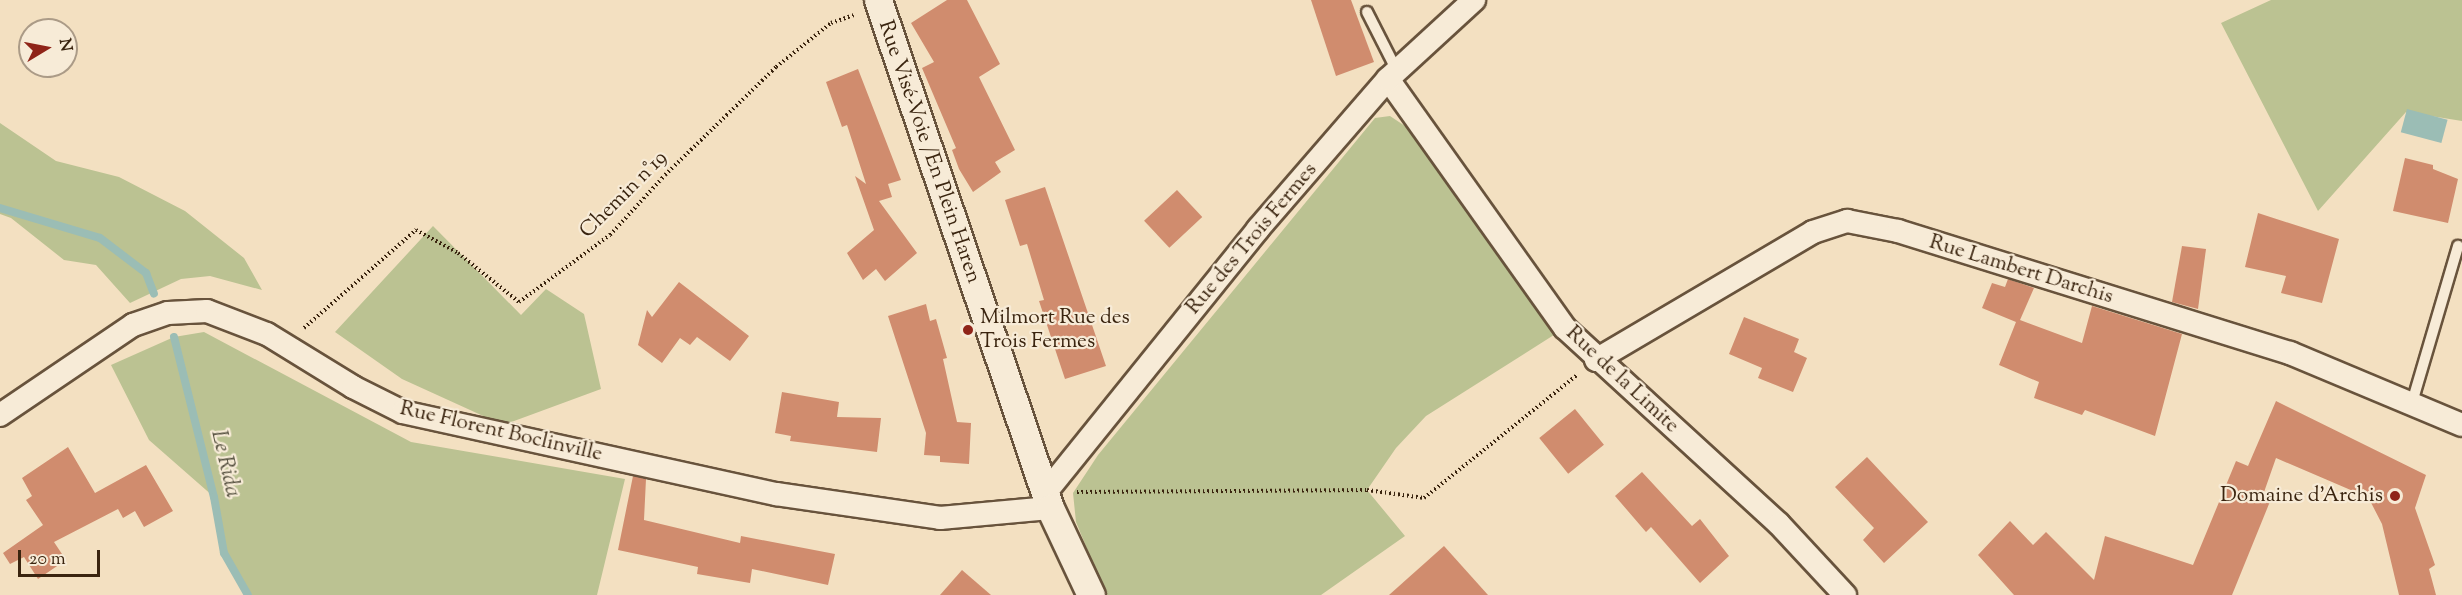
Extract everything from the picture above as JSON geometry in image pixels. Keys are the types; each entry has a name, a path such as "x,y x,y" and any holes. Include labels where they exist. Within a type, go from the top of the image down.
{"street":[{"name":"Rue des Trois Fermes","path":"1048,500 1258,229 1393,75 1474,0"},
{"name":"Rue Visé-Voie /En Plein Haren","path":"879,3 1048,500 1091,595"},
{"name":"Rue de la Limite","path":"1393,75 1565,328 1596,360 1779,524 1845,595"},
{"name":"Rue Lambert Darchis","path":"1596,360 1813,231 1847,222 1898,231 2290,353 2411,406 2462,425"},
{"name":"Rue Florent Boclinville","path":"0,415 133,325 168,313 207,312 238,320 402,412 776,494 939,518 1048,500"}],"lane":[{"path":"1367,12 1393,75"},
{"path":"2411,406 2458,246"}],"path":[{"name":"Chemin n°19","path":"284,345 416,230 458,253 519,302 610,235 715,124 831,23 879,3"},
{"path":"1048,500 1367,490 1424,498 1596,360"}],"green space":[{"path":"2271,0 2462,0 2462,121 2406,112 2318,211 2221,23"},
{"path":"1390,116 1411,130 1557,333 1426,416 1396,448 1367,490 1405,536 1321,595 1106,595 1076,522 1073,493 1098,455 1375,118"},
{"path":"0,123 56,161 119,177 185,211 244,258 262,290 210,276 181,279 130,303 96,265 64,260 11,218 0,214"},
{"path":"433,226 521,315 546,289 584,314 601,389 503,425 402,379 335,332"},
{"path":"204,332 411,442 625,479 597,595 248,595 224,553 214,497 149,440 111,365 174,337"}],"water":[{"path":"2407,109 2448,120 2441,143 2401,132"}],"building":[{"path":"947,0 967,0 1000,64 979,77 1015,150 995,162 1001,172 973,192 959,169 952,150 956,148 922,68 934,62 911,23"},
{"path":"1311,0 1351,0 1374,62 1336,76"},
{"path":"858,69 901,180 888,184 892,197 879,201 917,253 885,281 876,269 863,280 847,253 874,230 855,176 866,184 847,125 842,127 826,82"},
{"path":"2405,158 2433,165 2433,169 2458,179 2448,223 2393,211"},
{"path":"1045,187 1106,366 1065,379 1039,301 1044,300 1027,244 1020,246 1005,200"},
{"path":"1177,190 1202,217 1169,248 1144,221"},
{"path":"2258,213 2339,239 2322,303 2281,293 2286,276 2245,267"},
{"path":"2182,246 2206,249 2198,309 2172,302"},
{"path":"2008,279 2034,288 2020,320 2082,343 2092,306 2182,334 2155,436 2085,410 2082,415 2034,398 2039,382 1999,365 2016,322 1982,308 1992,283 2005,287"},
{"path":"679,282 749,336 730,361 697,337 690,345 680,338 662,363 638,345 647,310 652,317"},
{"path":"926,304 930,321 936,319 947,358 943,359 957,422 971,423 969,464 940,462 940,456 924,455 926,433 888,316"},
{"path":"1744,317 1799,339 1794,352 1807,358 1793,392 1758,378 1762,368 1729,354"},
{"path":"782,392 839,402 837,417 881,418 877,452 790,441 791,436 775,433"},
{"path":"2276,401 2426,475 2415,508 2435,565 2429,569 2436,595 2399,595 2382,524 2364,489 2353,491 2276,458 2263,495 2271,499 2232,595 2014,595 1978,555 2010,521 2033,545 2046,532 2094,580 2105,536 2193,565 2236,461 2248,466"},
{"path":"1575,409 1604,445 1568,474 1539,438"},
{"path":"68,447 95,493 146,465 173,511 144,527 135,511 123,518 118,509 54,542 66,560 38,579 24,557 10,564 3,553 43,525 26,500 32,496 22,478"},
{"path":"1867,457 1928,522 1884,563 1863,540 1874,528 1835,487"},
{"path":"1642,472 1692,526 1700,519 1729,556 1700,583 1651,527 1646,532 1615,496"},
{"path":"633,476 646,479 644,520 740,543 741,536 835,554 828,585 752,569 750,583 697,574 698,567 618,550"},
{"path":"1444,546 1488,595 1389,595"},
{"path":"962,570 991,595 940,595"}],"waterway":[{"name":"Le Rida","path":"0,208 100,238 146,273 154,294"},
{"name":"Le Rida","path":"174,337 214,497 224,553 248,595"}],"place":[{"name":"Milmort Rue des Trois Fermes","path":"968,330"},
{"name":"Domaine d'Archis","path":"2395,496"}]}
